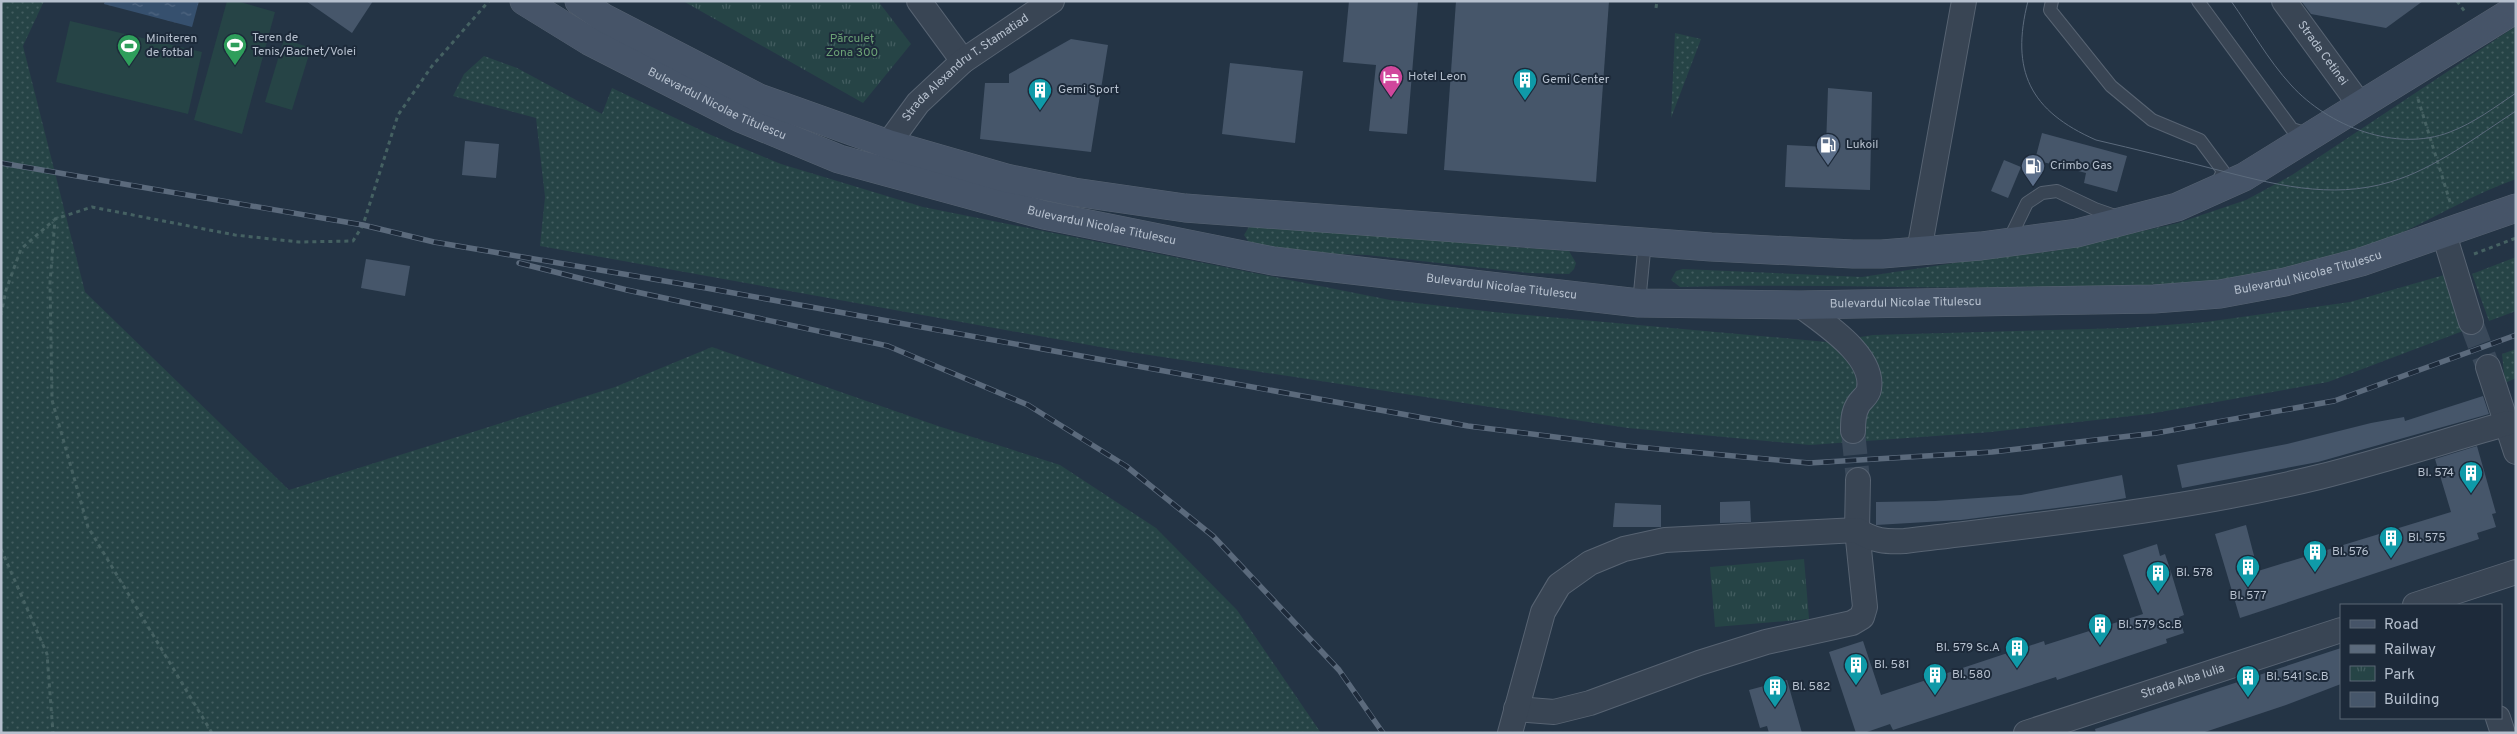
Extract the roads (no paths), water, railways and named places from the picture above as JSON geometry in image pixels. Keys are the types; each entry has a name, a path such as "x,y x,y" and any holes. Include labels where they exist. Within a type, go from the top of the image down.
{"main road":[{"name":"Bulevardul Nicolae Titulescu","path":"524,1 590,41 740,118 839,159 1044,215 1273,261 1639,303 1800,305 2154,299 2220,294 2285,282 2361,262 2516,208"},
{"name":"Bulevardul Nicolae Titulescu","path":"579,1 604,18 759,98 888,144 1006,178 1074,192 1146,203 1504,232 1645,241 1711,248 1853,254 1919,251 2077,233 2130,221 2177,207 2244,177 2516,9"}],"street":[{"path":"919,1 963,61"},
{"name":"Strada Alexandru T. Stamatiad","path":"888,144 918,104 963,61 1052,1"},
{"path":"1919,251 1964,1"},
{"name":"Strada Cetinei","path":"2284,1 2360,105"},
{"path":"2451,232 2471,322"},
{"path":"1800,305 1850,345 1863,362 1870,386 1868,393 1858,404 1854,415 1853,431"},
{"path":"1510,733 1543,612 1559,585 1590,563 1624,549 1665,540 1857,530 1868,537 1883,542 1905,541 2079,520 2199,501 2513,439 2488,367"},
{"path":"1516,708 1554,712 1590,703 1699,663 1766,642 1852,623 1862,618 1865,607 1857,530 1858,480"},
{"path":"2422,604 2461,598 2516,572"},
{"name":"Strada Alba Iulia","path":"2026,733 2340,630"},
{"path":"2498,719 2503,733"}],"lane":[{"path":"2052,1 2050,10 2111,86 2152,120 2200,140 2224,171 2214,192"},
{"path":"2198,1 2292,129 2312,136"},
{"path":"2008,242 2027,203 2042,193 2057,191 2095,209 2130,221"},
{"path":"1639,303 1645,241"}],"water":[{"path":"105,1 199,1 192,27 104,4"}],"tunnel":[{"path":"2471,322 2488,367"},
{"path":"1853,431 1858,480"}],"tram line":[{"path":"2028,1 2023,26 2022,48 2024,68 2030,86 2041,102 2055,116 2073,129 2096,140 2258,180 2324,190 2345,190 2390,182 2423,169 2439,160 2516,111"},
{"path":"2231,1 2267,55 2291,85 2306,100 2324,113 2364,132 2386,137 2429,138 2450,132 2467,124 2516,93"}],"railway":[{"path":"1,163 363,225 434,242 706,288 1468,426 1626,446 1809,463 1992,452 2156,433 2334,401 2516,335"},
{"path":"519,263 627,290 888,346 1028,405 1126,466 1213,536 1339,670 1383,733"}],"place":[{"name":"Teren de Tenis/Bachet/Volei","path":"235,66"},
{"name":"Miniteren de fotbal","path":"129,67"},
{"name":"Hotel Leon","path":"1391,98"},
{"name":"Gemi Center","path":"1525,101"},
{"name":"Gemi Sport","path":"1040,111"},
{"name":"Lukoil","path":"1828,166"},
{"name":"Crimbo Gas","path":"2033,187"},
{"name":"Bl. 574","path":"2471,494"},
{"name":"Bl. 575","path":"2391,559"},
{"name":"Bl. 576","path":"2315,573"},
{"name":"Bl. 577","path":"2248,588"},
{"name":"Bl. 578","path":"2158,594"},
{"name":"Bl. 579 Sc.B","path":"2100,646"},
{"name":"Bl. 579 Sc.A","path":"2017,669"},
{"name":"Bl. 581","path":"1856,686"},
{"name":"Bl. 580","path":"1935,696"},
{"name":"Bl. 541 Sc.B","path":"2248,698"},
{"name":"Bl. 582","path":"1775,708"}],"park label":[{"name":"Părculeț Zona 300","path":"852,46"}]}
